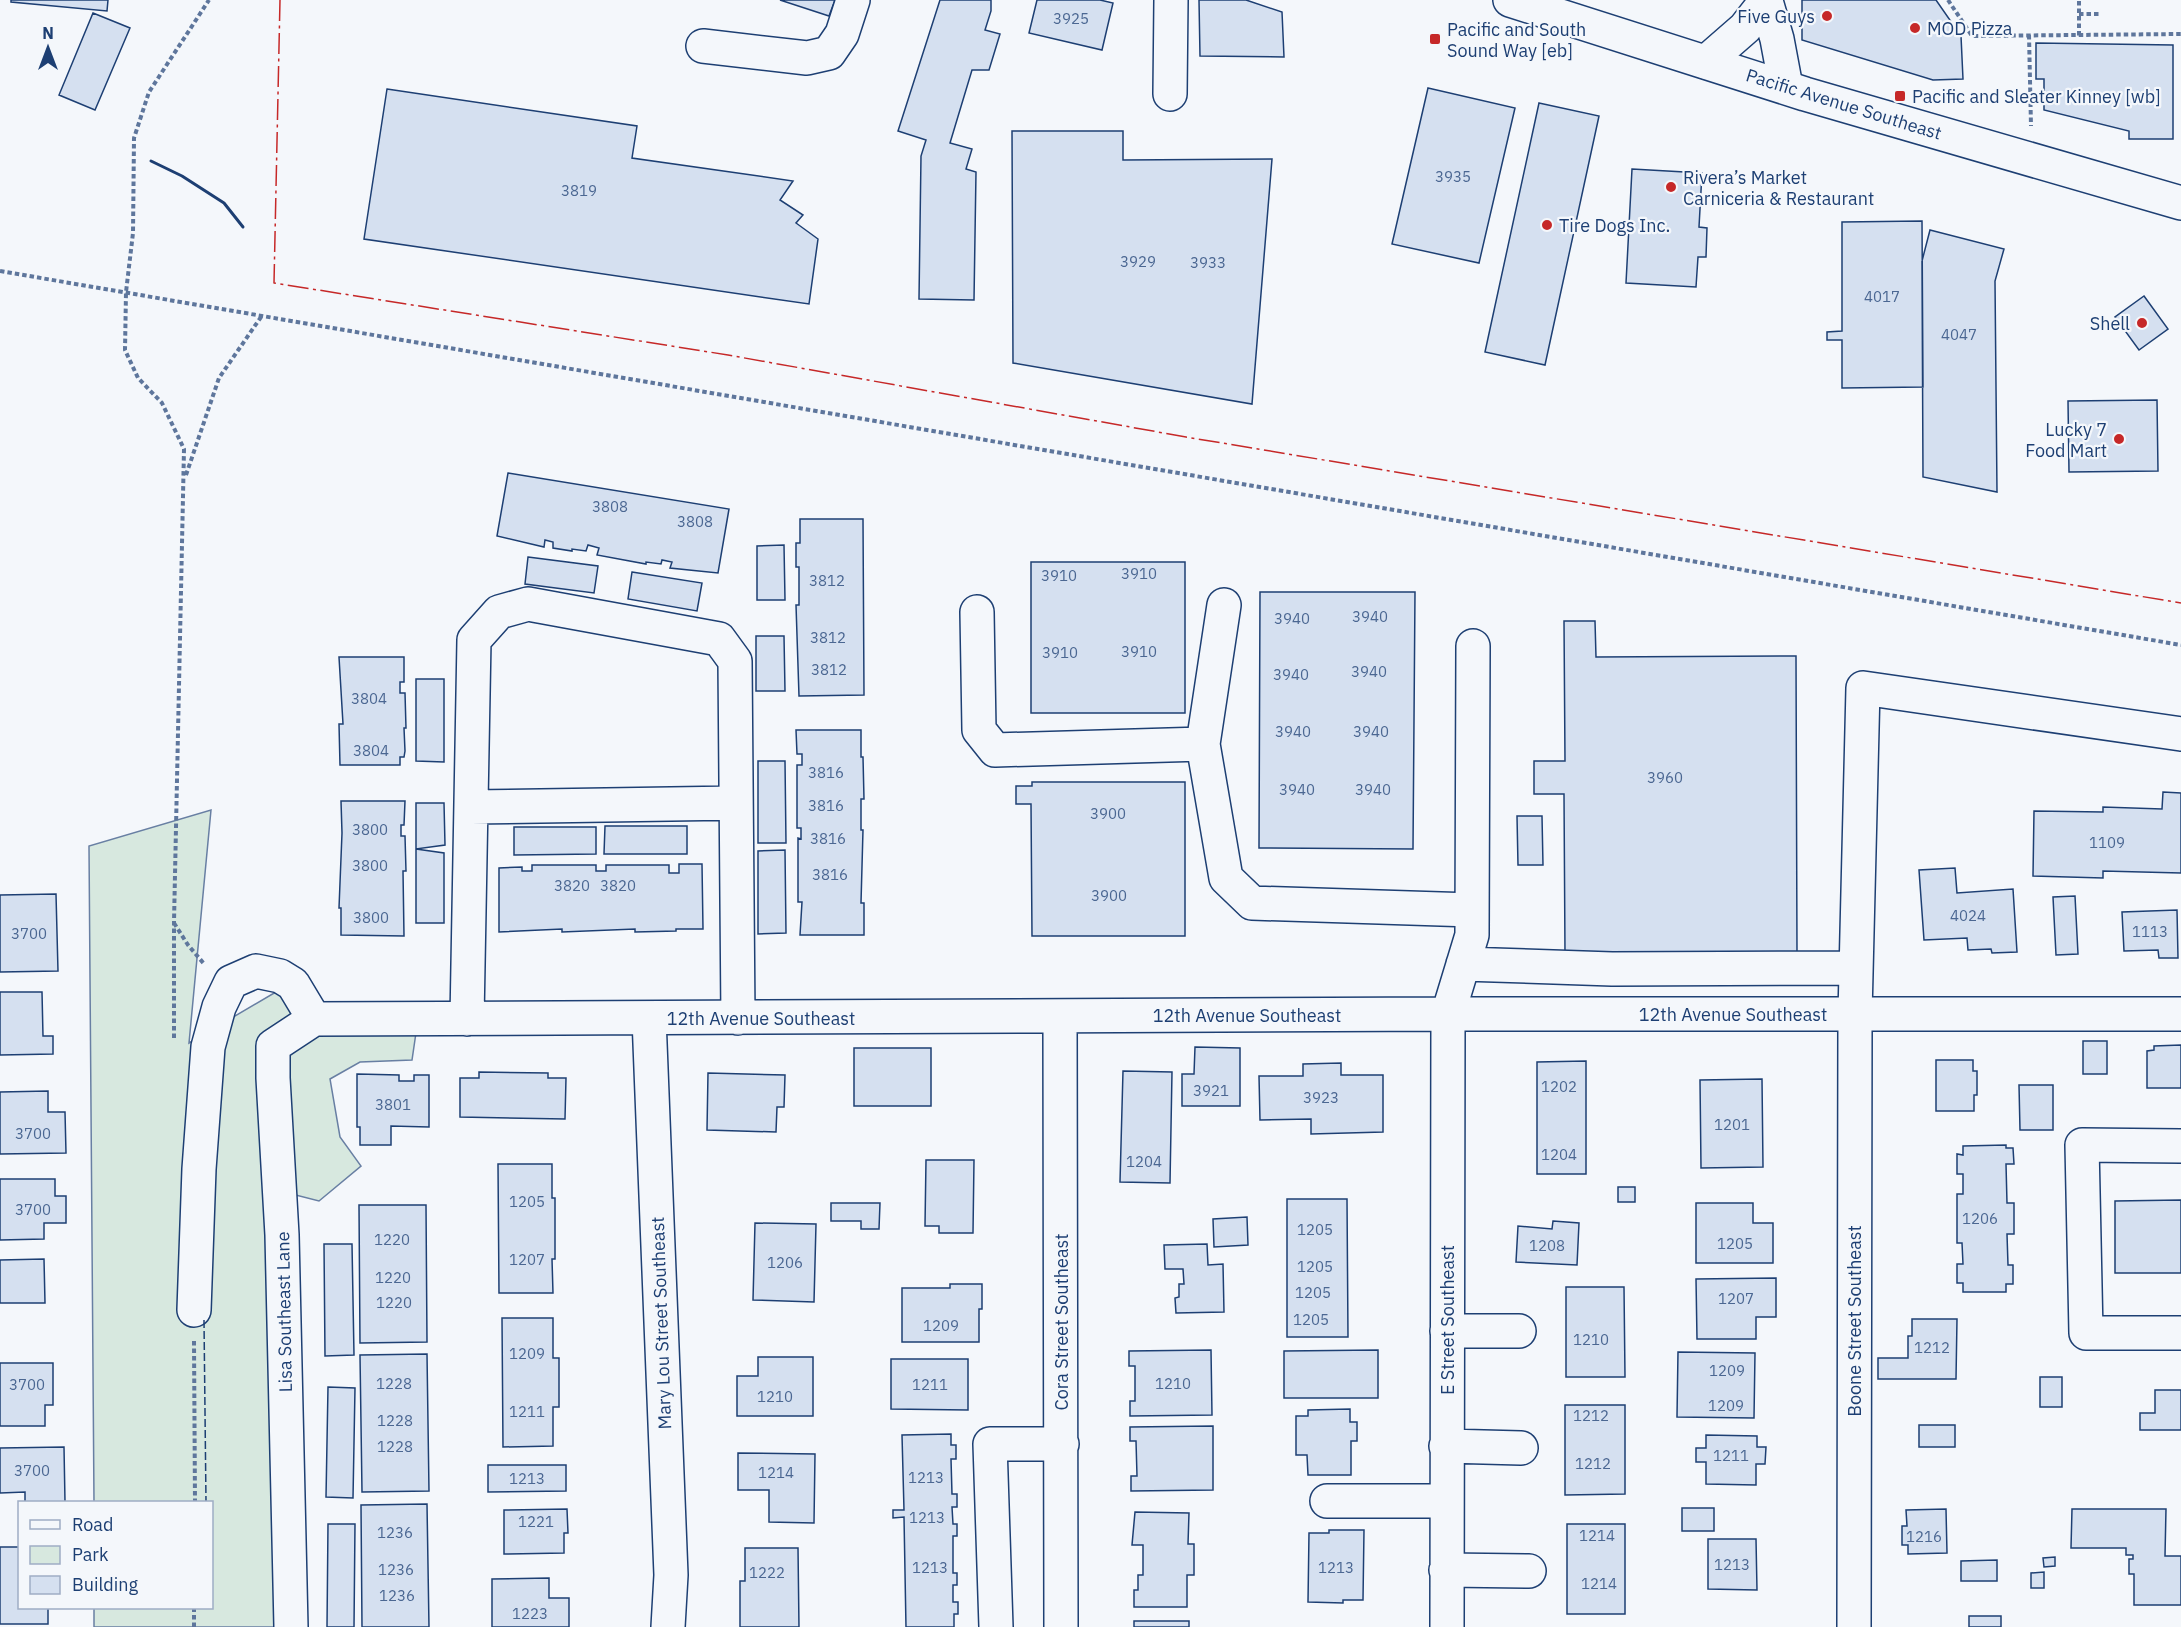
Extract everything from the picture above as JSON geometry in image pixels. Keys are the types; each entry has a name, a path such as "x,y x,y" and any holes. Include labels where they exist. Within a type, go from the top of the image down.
{"street":[{"path":"703,46 807,58 830,54 842,34 853,0"},
{"path":"1170,94 1171,0"},
{"name":"Pacific Avenue Southeast","path":"1510,0 1786,87 2181,203"},
{"path":"1706,62 1745,28 1766,1 1777,39 1786,87"},
{"path":"467,1019 474,640 499,612 528,604 719,639 735,661 738,1018"},
{"path":"1224,605 1203,744 1226,878 1252,903 1472,910"},
{"path":"977,612 979,730 994,750 1203,744"},
{"name":"E Street Southeast","path":"1447,1627 1448,1014 1472,935 1473,646"},
{"name":"Boone Street Southeast","path":"1854,1627 1855,1014 1863,688 2181,734"},
{"path":"471,807 736,803"},
{"path":"1463,964 1612,969 1856,968"},
{"path":"194,1311 199,1169 208,1047 219,1007 231,982 256,971 280,976 293,984 314,1019"},
{"name":"12th Avenue Southeast","path":"314,1019 1448,1014 2181,1014"},
{"name":"Cora Street Southeast","path":"1060,1016 1061,1627"},
{"name":"Mary Lou Street Southeast","path":"649,1018 671,1575 668,1627"},
{"name":"Lisa Southeast Lane","path":"291,1627 282,1235 273,1046 314,1019"},
{"path":"2181,1146 2082,1145 2086,1333 2181,1333"},
{"path":"1447,1331 1519,1331"},
{"path":"996,1627 990,1444 1062,1444"},
{"path":"1446,1446 1521,1448"},
{"path":"1327,1501 1446,1501"},
{"path":"1446,1570 1529,1571"}],"path":[{"path":"174,1050 174,922 184,448 162,404 138,378 125,350 126,292 133,233 134,138 149,92 209,0"},
{"path":"1948,0 1972,36 2181,34"},
{"path":"2079,1 2079,36"},
{"path":"2079,14 2099,14"},
{"path":"2029,35 2031,126"},
{"path":"0,272 2181,645"},
{"path":"184,480 219,378 261,317"},
{"path":"174,922 216,984 226,992"},
{"path":"194,1311 195,1501"},
{"path":"194,1609 194,1627"}],"green space":[{"path":"211,810 189,1043 281,989 314,1019 418,1019 412,1060 360,1062 330,1079 340,1137 361,1166 319,1201 280,1191 291,1627 94,1627 94,1609 213,1609 213,1501 94,1501 89,846"}],"building":[{"path":"11,0 108,0 107,11 11,2"},
{"path":"780,0 835,0 829,16"},
{"path":"940,0 991,0 991,11 985,30 1000,34 989,70 972,70 950,143 972,149 966,169 976,172 974,300 919,299 921,156 926,140 898,131"},
{"path":"1037,0 1100,0 1113,3 1102,50 1029,33"},
{"path":"1199,0 1246,0 1282,12 1284,57 1200,56"},
{"path":"1802,0 1936,0 1961,36 1963,79 1933,80 1802,40"},
{"path":"93,13 130,28 95,110 59,95"},
{"path":"2036,43 2173,45 2173,139 2129,139 2129,131 2044,110 2044,79 2036,79"},
{"path":"1428,88 1515,108 1479,263 1392,244"},
{"path":"387,89 637,126 632,158 793,181 780,200 803,215 796,223 818,239 809,304 364,239"},
{"path":"1539,103 1599,116 1545,365 1485,352"},
{"path":"1012,131 1123,131 1123,160 1272,159 1252,404 1013,363"},
{"path":"1632,169 1702,173 1699,227 1707,228 1706,257 1698,257 1696,287 1626,283"},
{"path":"1922,221 1923,387 1842,388 1842,340 1827,340 1827,332 1842,331 1842,222"},
{"path":"1930,230 2004,249 1995,281 1997,492 1923,477 1922,261"},
{"name":"Shell","path":"2144,296 2168,329 2139,350 2115,317"},
{"path":"2157,400 2158,471 2069,472 2068,401"},
{"path":"508,473 729,509 718,573 670,568 672,562 662,560 661,564 646,562 646,564 597,555 599,548 588,545 586,551 572,549 572,551 553,548 553,542 545,540 544,547 497,536"},
{"path":"800,519 863,519 864,695 799,696 796,605 799,605 799,567 796,567 796,543 800,543"},
{"path":"784,545 785,600 757,600 757,546"},
{"path":"528,557 598,566 594,593 525,584"},
{"path":"1031,562 1185,562 1185,713 1031,713"},
{"path":"632,572 702,583 697,611 628,599"},
{"path":"1260,592 1415,592 1413,849 1259,848"},
{"path":"1564,621 1595,621 1596,657 1796,656 1797,953 1565,954 1564,794 1534,794 1534,761 1565,761"},
{"path":"756,636 784,636 785,691 756,691"},
{"path":"339,657 404,657 404,682 400,682 400,693 405,693 406,728 404,728 405,751 404,757 400,757 400,765 340,765 339,724 343,724"},
{"path":"416,679 444,679 444,762 416,761"},
{"path":"796,730 861,730 864,799 861,799 861,830 863,830 861,903 864,903 864,935 800,935 802,902 798,902 798,838 801,839 801,828 797,828 797,765 802,765 802,754 797,754"},
{"path":"758,761 785,761 786,843 758,843"},
{"path":"1032,782 1185,782 1185,936 1032,936 1031,804 1016,804 1016,786 1032,786"},
{"path":"2163,792 2181,793 2181,873 2103,871 2103,878 2033,876 2034,811 2103,812 2103,807 2162,809"},
{"path":"341,801 405,801 404,825 401,825 401,836 405,836 406,871 403,871 404,936 341,935 341,908 339,908"},
{"path":"416,803 444,803 445,845 416,849"},
{"path":"1517,816 1542,816 1543,865 1518,865"},
{"path":"605,826 687,826 687,854 604,854"},
{"path":"514,827 596,827 596,854 514,855"},
{"path":"416,849 444,853 444,923 416,923"},
{"path":"785,850 786,933 758,934 758,851"},
{"path":"679,864 702,864 703,929 562,932 562,929 499,932 499,868 522,867 522,871 532,871 532,865 596,865 596,871 606,871 606,865 669,865 669,873 679,873"},
{"path":"1955,868 1957,893 2013,889 2017,952 1992,953 1991,949 1968,950 1967,938 1924,940 1919,870"},
{"path":"56,894 58,971 0,972 0,895"},
{"path":"2075,896 2078,954 2056,955 2053,897"},
{"path":"2177,910 2178,958 2159,958 2158,950 2124,951 2122,912"},
{"path":"0,992 42,992 43,1036 53,1036 53,1054 0,1055"},
{"path":"2083,1041 2107,1041 2107,1074 2083,1074"},
{"path":"2181,1045 2181,1088 2147,1088 2147,1051 2154,1050 2154,1046"},
{"path":"1195,1047 1240,1048 1240,1106 1182,1106 1182,1074 1194,1074"},
{"path":"854,1048 931,1048 931,1106 854,1106"},
{"path":"1936,1060 1973,1060 1973,1071 1977,1071 1974,1111 1936,1111"},
{"path":"1586,1061 1586,1174 1537,1174 1537,1062"},
{"path":"1341,1063 1341,1075 1383,1075 1383,1132 1311,1134 1311,1119 1260,1120 1259,1076 1303,1076 1303,1064"},
{"path":"1123,1071 1172,1072 1170,1183 1120,1182"},
{"path":"479,1072 548,1073 548,1078 566,1078 565,1119 460,1117 460,1078 479,1078"},
{"path":"708,1073 785,1075 784,1107 777,1107 776,1132 707,1130"},
{"path":"357,1074 399,1075 399,1081 414,1081 414,1075 429,1075 429,1127 391,1126 391,1145 360,1145 360,1127 357,1127"},
{"path":"1762,1079 1763,1167 1701,1168 1700,1080"},
{"path":"2019,1085 2053,1085 2053,1130 2020,1130"},
{"path":"48,1091 48,1112 65,1112 66,1153 0,1154 0,1092"},
{"path":"2006,1145 2006,1148 2013,1148 2014,1164 2006,1164 2007,1203 2014,1203 2014,1234 2007,1234 2008,1265 2013,1265 2013,1284 2006,1284 2006,1292 1963,1292 1963,1283 1957,1283 1957,1264 1963,1264 1962,1243 1957,1243 1957,1194 1963,1194 1963,1174 1957,1174 1957,1154 1963,1155 1963,1146"},
{"path":"926,1160 974,1160 973,1233 939,1233 939,1226 925,1226"},
{"path":"498,1164 552,1164 552,1198 555,1198 553,1293 499,1293"},
{"path":"0,1179 55,1179 55,1196 66,1196 66,1223 44,1223 44,1239 0,1240"},
{"path":"1618,1187 1635,1187 1635,1202 1618,1202"},
{"path":"1287,1199 1347,1199 1348,1337 1287,1337"},
{"path":"2181,1200 2181,1273 2115,1273 2115,1201"},
{"path":"831,1203 880,1203 879,1229 861,1229 861,1221 831,1221"},
{"path":"1696,1203 1753,1203 1753,1223 1773,1223 1773,1263 1696,1263"},
{"path":"359,1205 426,1205 427,1342 360,1343"},
{"path":"1247,1217 1248,1245 1214,1247 1213,1219"},
{"path":"1553,1221 1579,1223 1577,1265 1516,1262 1518,1226 1552,1229"},
{"path":"755,1223 816,1224 814,1302 753,1300"},
{"path":"324,1244 352,1244 354,1355 325,1356"},
{"path":"1207,1244 1208,1265 1223,1264 1224,1312 1176,1313 1175,1298 1179,1297 1179,1284 1184,1284 1183,1269 1165,1269 1164,1245"},
{"path":"44,1259 45,1303 0,1303 0,1260"},
{"path":"1776,1278 1776,1317 1756,1317 1756,1339 1697,1339 1696,1279"},
{"path":"950,1284 982,1284 979,1342 902,1342 902,1288 950,1288"},
{"path":"1566,1287 1624,1287 1625,1377 1566,1377"},
{"path":"502,1318 553,1318 553,1358 559,1358 559,1407 553,1407 553,1446 503,1447"},
{"path":"1912,1319 1957,1319 1956,1379 1878,1379 1878,1358 1908,1358 1908,1336 1912,1336"},
{"path":"1211,1350 1212,1415 1130,1416 1130,1401 1135,1401 1135,1366 1129,1366 1129,1351"},
{"path":"1378,1350 1378,1398 1284,1398 1284,1351"},
{"path":"1678,1352 1755,1353 1754,1418 1677,1417"},
{"path":"427,1354 429,1491 362,1492 360,1355"},
{"path":"758,1357 813,1357 813,1416 737,1416 737,1376 758,1376"},
{"path":"891,1359 968,1359 968,1410 891,1409"},
{"path":"0,1363 53,1363 53,1405 45,1405 45,1426 0,1426"},
{"path":"2040,1377 2062,1377 2062,1407 2040,1407"},
{"path":"328,1387 355,1388 353,1498 326,1497"},
{"path":"2155,1390 2181,1390 2181,1430 2140,1430 2140,1413 2155,1413"},
{"path":"1565,1405 1625,1405 1625,1494 1565,1495"},
{"path":"1350,1409 1350,1422 1357,1422 1357,1441 1351,1441 1351,1475 1308,1475 1307,1455 1296,1455 1296,1416 1308,1416 1308,1410"},
{"path":"1919,1425 1955,1425 1955,1447 1919,1447"},
{"path":"1213,1426 1213,1490 1131,1491 1131,1476 1137,1476 1136,1441 1130,1441 1130,1427"},
{"path":"951,1434 951,1445 956,1445 956,1459 951,1459 952,1494 957,1494 957,1507 952,1507 953,1524 957,1524 957,1536 953,1536 953,1573 957,1573 957,1585 953,1585 953,1602 958,1602 958,1614 954,1614 954,1627 906,1627 904,1517 893,1518 893,1510 904,1510 902,1435"},
{"path":"1706,1435 1757,1436 1757,1447 1766,1447 1765,1464 1756,1464 1756,1485 1706,1484 1706,1462 1696,1462 1696,1448 1706,1448"},
{"path":"64,1447 65,1501 25,1501 25,1492 0,1493 0,1448"},
{"path":"738,1453 815,1454 814,1523 769,1522 769,1490 738,1490"},
{"path":"488,1465 566,1465 566,1491 488,1492"},
{"path":"427,1504 429,1627 362,1627 361,1505"},
{"path":"1682,1508 1714,1508 1714,1531 1682,1531"},
{"path":"567,1509 568,1533 564,1533 564,1553 504,1554 504,1510"},
{"path":"1946,1509 1947,1553 1908,1554 1908,1545 1902,1545 1902,1526 1907,1526 1906,1510"},
{"path":"2072,1509 2166,1509 2165,1556 2181,1556 2181,1605 2134,1605 2134,1574 2129,1574 2129,1559 2133,1559 2133,1555 2126,1555 2126,1548 2071,1548"},
{"path":"1135,1512 1189,1513 1188,1544 1194,1544 1194,1575 1187,1575 1187,1607 1134,1607 1134,1590 1138,1590 1138,1575 1143,1575 1143,1545 1132,1545"},
{"path":"328,1524 355,1524 354,1627 327,1627"},
{"path":"1567,1524 1625,1524 1625,1614 1567,1614"},
{"path":"1329,1530 1364,1530 1363,1600 1343,1600 1343,1603 1308,1602 1309,1533 1329,1533"},
{"path":"1708,1539 1756,1539 1757,1590 1708,1589"},
{"path":"0,1547 18,1547 18,1609 48,1609 48,1624 0,1624"},
{"path":"745,1548 798,1548 799,1627 740,1627 740,1581 745,1581"},
{"path":"2055,1557 2055,1566 2044,1567 2043,1558"},
{"path":"1997,1560 1997,1581 1961,1581 1961,1561"},
{"path":"2044,1572 2044,1588 2031,1588 2031,1573"},
{"path":"549,1578 549,1598 569,1598 569,1627 492,1627 492,1579"},
{"path":"1969,1616 2001,1616 2001,1627 1969,1627"},
{"path":"1134,1621 1189,1621 1189,1627 1134,1627"}],"fence":[{"path":"204,1320 206,1501"}],"wall":[{"path":"151,161 182,176 224,203 243,227"}],"power":[{"path":"280,0 274,283 728,355 1186,437 2181,603"}],"place":[{"name":"Five Guys","path":"1827,16"},
{"name":"MOD Pizza","path":"1915,28"},
{"name":"Pacific and South Sound Way [eb]","path":"1435,39"},
{"name":"Pacific and Sleater Kinney [wb]","path":"1900,96"},
{"name":"Rivera’s Market Carniceria & Restaurant","path":"1671,187"},
{"name":"Tire Dogs Inc.","path":"1547,225"},
{"name":"Shell","path":"2142,323"},
{"name":"Lucky 7 Food Mart","path":"2119,439"}]}
